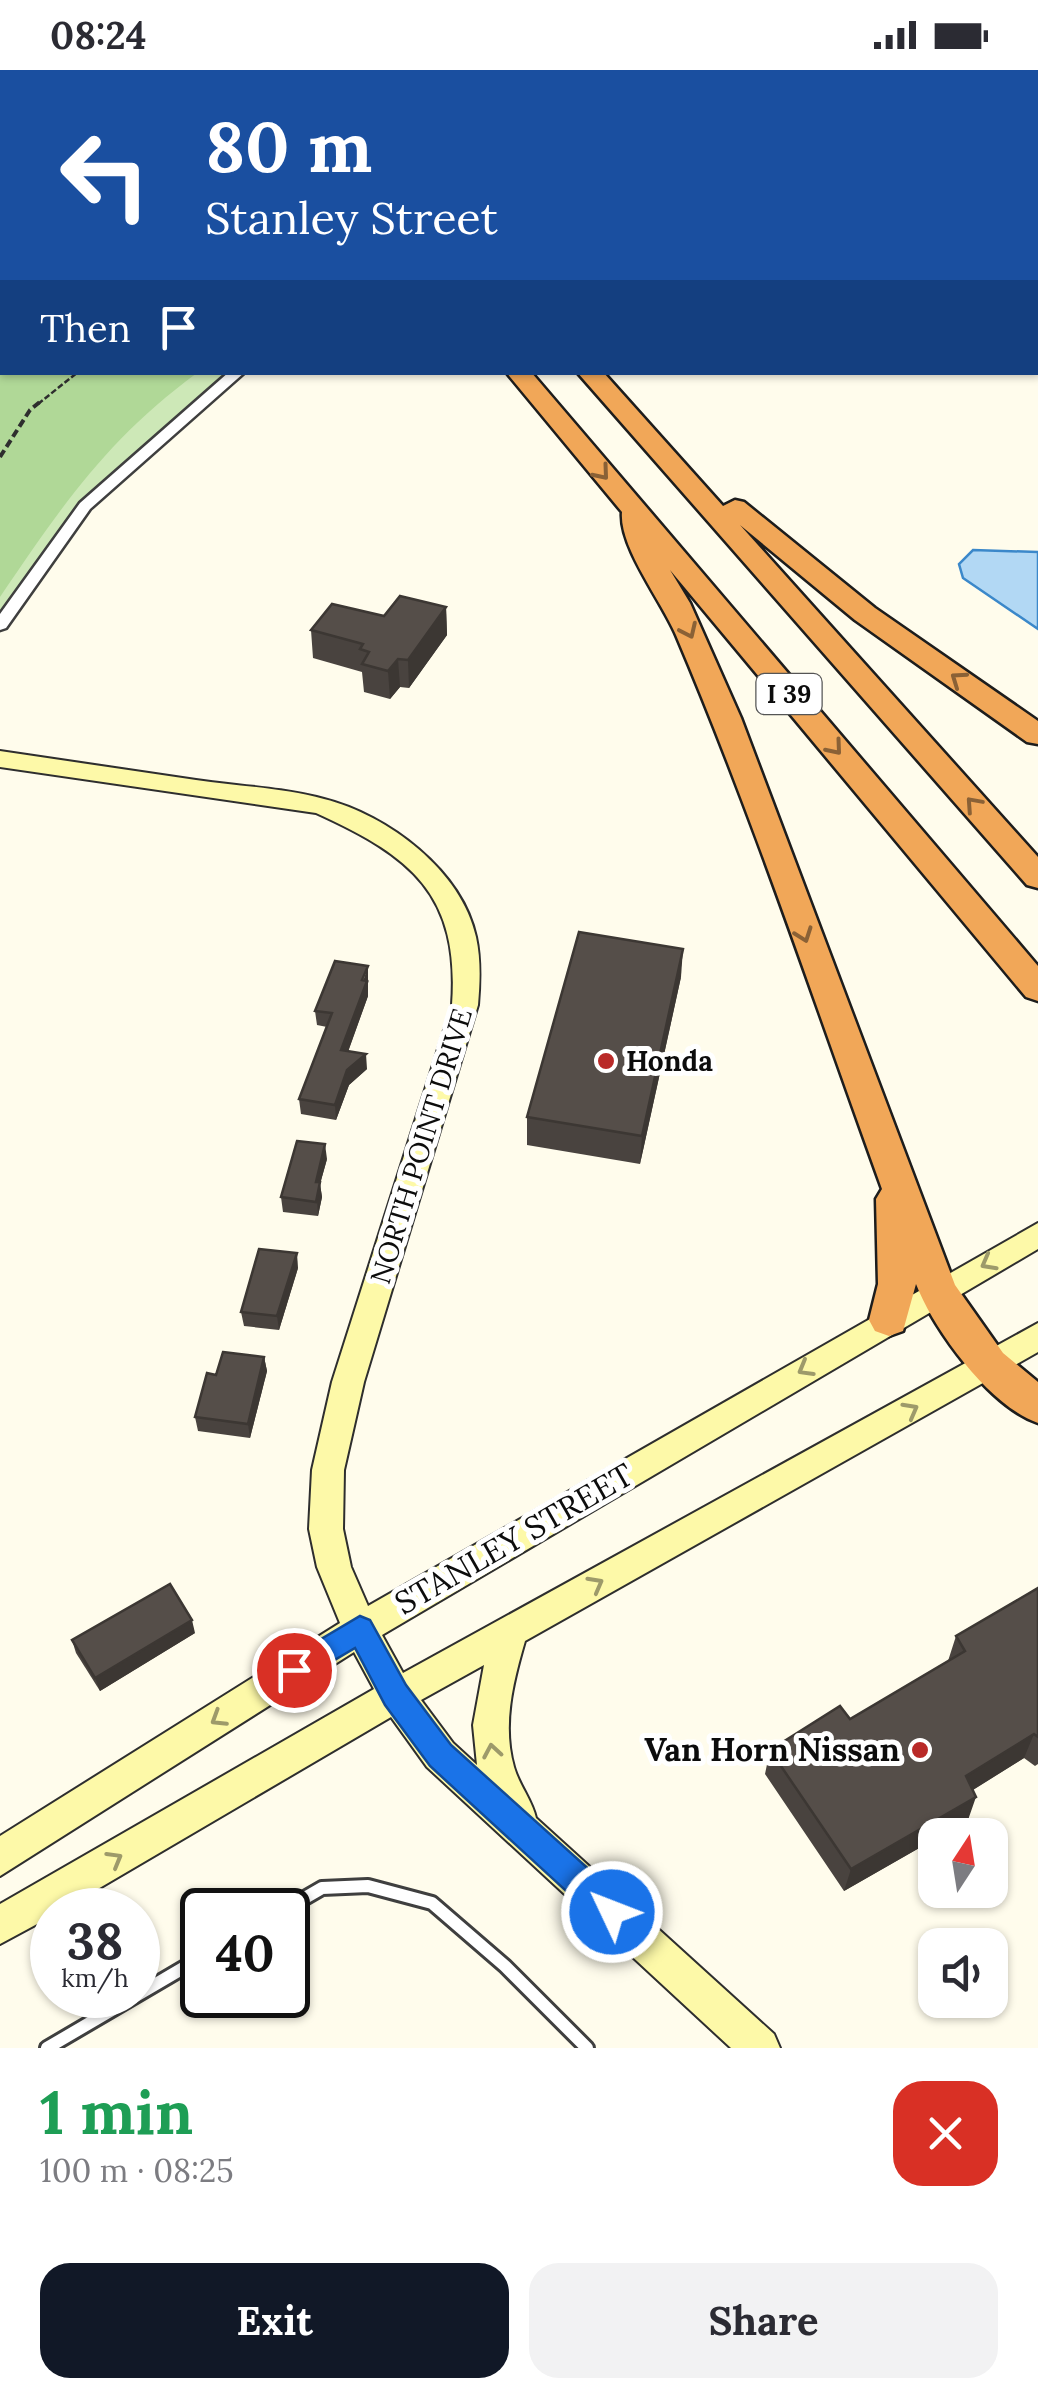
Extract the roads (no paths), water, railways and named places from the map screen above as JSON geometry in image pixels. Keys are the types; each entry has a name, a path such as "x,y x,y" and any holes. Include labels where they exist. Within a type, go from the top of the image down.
{"highway":[{"name":"I 39","path":"521,375 1038,989"},
{"name":"I 39","path":"592,375 1038,877"},
{"path":"609,375 752,524 865,614 1038,735"},
{"path":"635,512 634,532 676,603 726,718 938,1291 989,1365 1038,1406"},
{"path":"889,1320 897,1284 894,1173"}],"street":[{"path":"0,626 85,506 235,375"},
{"name":"NORTH POINT DRIVE","path":"0,759 321,806 368,826 405,849 434,880 455,916 466,943 470,973 465,1006 348,1382 328,1470 326,1529 360,1629 396,1695 440,1756 532,1838"},
{"name":"STANLEY STREET","path":"0,1857 360,1629 1038,1235"},
{"path":"0,1925 396,1695 1038,1336"},
{"path":"511,1632 488,1719 490,1752 502,1791 532,1838 760,2048"}],"lane":[{"path":"310,1895 322,1888 368,1886 432,1904 505,1966 587,2048"},
{"path":"47,2048 180,1971"}],"water":[{"path":"973,550 1038,552 1038,629 963,578 959,564"}],"place":[{"name":"Honda","path":"606,1061"},
{"name":"Van Horn Nissan","path":"920,1750"}]}
